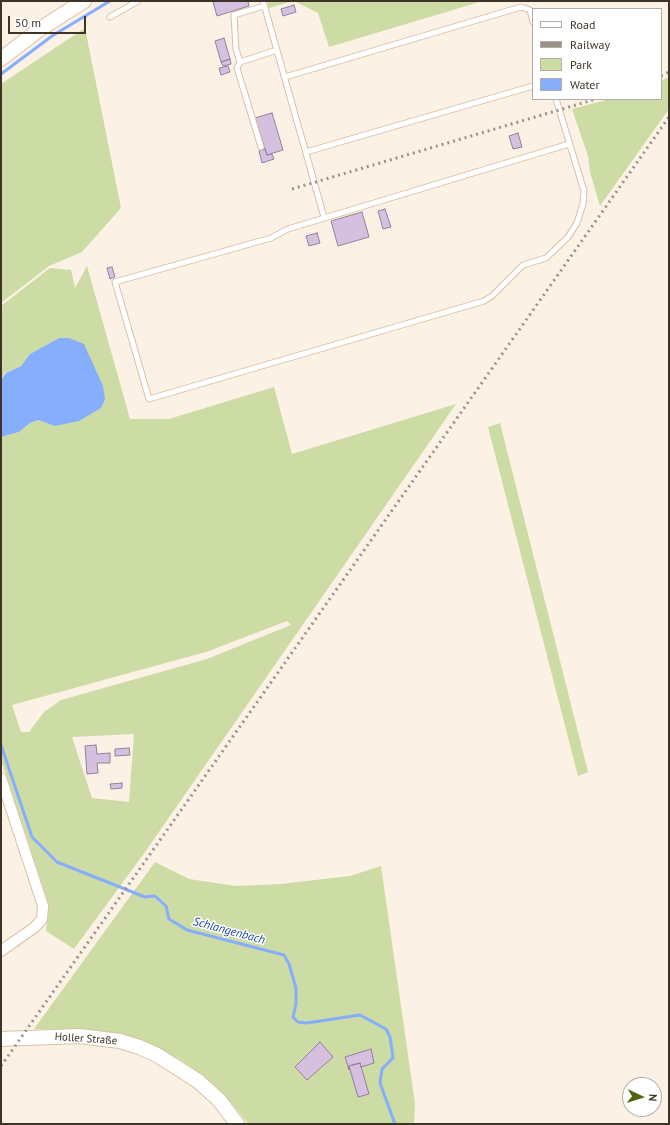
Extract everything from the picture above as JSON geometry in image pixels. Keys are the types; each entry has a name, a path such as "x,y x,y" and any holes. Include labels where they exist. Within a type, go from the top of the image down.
{"street":[{"path":"1,59 40,29 84,1"},
{"path":"1,778 43,906 42,918 35,927 1,951"},
{"name":"Holler Straße","path":"1,1039 79,1036 120,1041 138,1047 157,1055 198,1081 219,1100 237,1124"}],"lane":[{"path":"110,17 138,1"},
{"path":"261,147 237,68 240,62 236,49 234,15 263,3 324,217"},
{"path":"285,77 521,7 530,10 532,18"},
{"path":"240,62 277,50"},
{"path":"306,152 532,86"},
{"path":"556,100 584,191 583,204 577,223 568,237 546,258 523,266 492,296 484,301 149,399 115,282 271,238 288,229 324,217 569,144"}],"green space":[{"path":"267,1 294,1 269,8"},
{"path":"294,1 483,1 329,47 318,13"},
{"path":"85,28 121,208 82,252 49,266 1,303 1,84"},
{"path":"669,77 669,109 600,206 590,172 588,156 572,109 606,100 662,100 662,80"},
{"path":"87,266 130,419 169,419 274,387 292,454 456,404 145,852 74,949 46,931 49,905 1,760 1,437 19,432 30,423 38,420 55,426 59,338 30,354 21,366 5,373 1,379 1,358 4,367 1,355 1,306 50,268 71,270 75,288","holes":["287,621 291,625 207,659 61,700 44,712 29,732 21,732 12,705 206,652","134,734 129,802 92,798 72,737"]},
{"path":"500,423 588,772 578,776 488,427"},
{"path":"155,862 189,879 236,886 281,884 350,876 381,866 415,1104 414,1124 248,1124 228,1099 204,1076 182,1061 139,1039 81,1029 34,1029"}],"water":[{"path":"59,338 69,338 84,344 103,386 105,399 101,408 79,421 55,426 38,420 30,423 19,432 1,437 1,380 6,373 21,366 30,354"}],"building":[{"path":"248,1 249,6 217,16 213,2"},
{"path":"294,5 296,12 283,16 281,9"},
{"path":"224,38 230,59 221,62 215,41"},
{"path":"230,59 231,64 223,66 221,62"},
{"path":"228,66 230,72 221,75 219,68"},
{"path":"272,113 283,150 267,155 255,118"},
{"path":"518,133 522,147 513,149 509,136"},
{"path":"265,149 267,155 272,154 274,159 262,163 259,151"},
{"path":"385,209 391,227 383,229 378,211"},
{"path":"362,212 369,237 338,246 331,221"},
{"path":"317,233 320,243 309,246 306,236"},
{"path":"112,267 115,277 110,279 107,268"},
{"path":"96,745 97,754 110,753 110,763 97,763 98,773 87,774 85,746"},
{"path":"129,748 130,755 115,756 115,749"},
{"path":"122,783 122,788 111,789 110,784"},
{"path":"320,1042 333,1057 307,1080 295,1067"},
{"path":"371,1049 374,1063 361,1067 360,1063 349,1066 349,1070 345,1057"},
{"path":"360,1063 369,1094 358,1097 349,1066"}],"waterway":[{"path":"1,74 52,36 110,1"},
{"name":"Schlangenbach","path":"1,745 32,837 57,862 145,897 155,896 166,906 169,919 187,930 284,955 289,964 296,988 296,1004 293,1017 298,1022 307,1023 360,1015 386,1029 390,1037 393,1058 382,1069 380,1083 395,1124"}],"railway":[{"path":"662,76 669,72"},
{"path":"292,189 593,100"},
{"path":"1,1066 669,117"}]}
